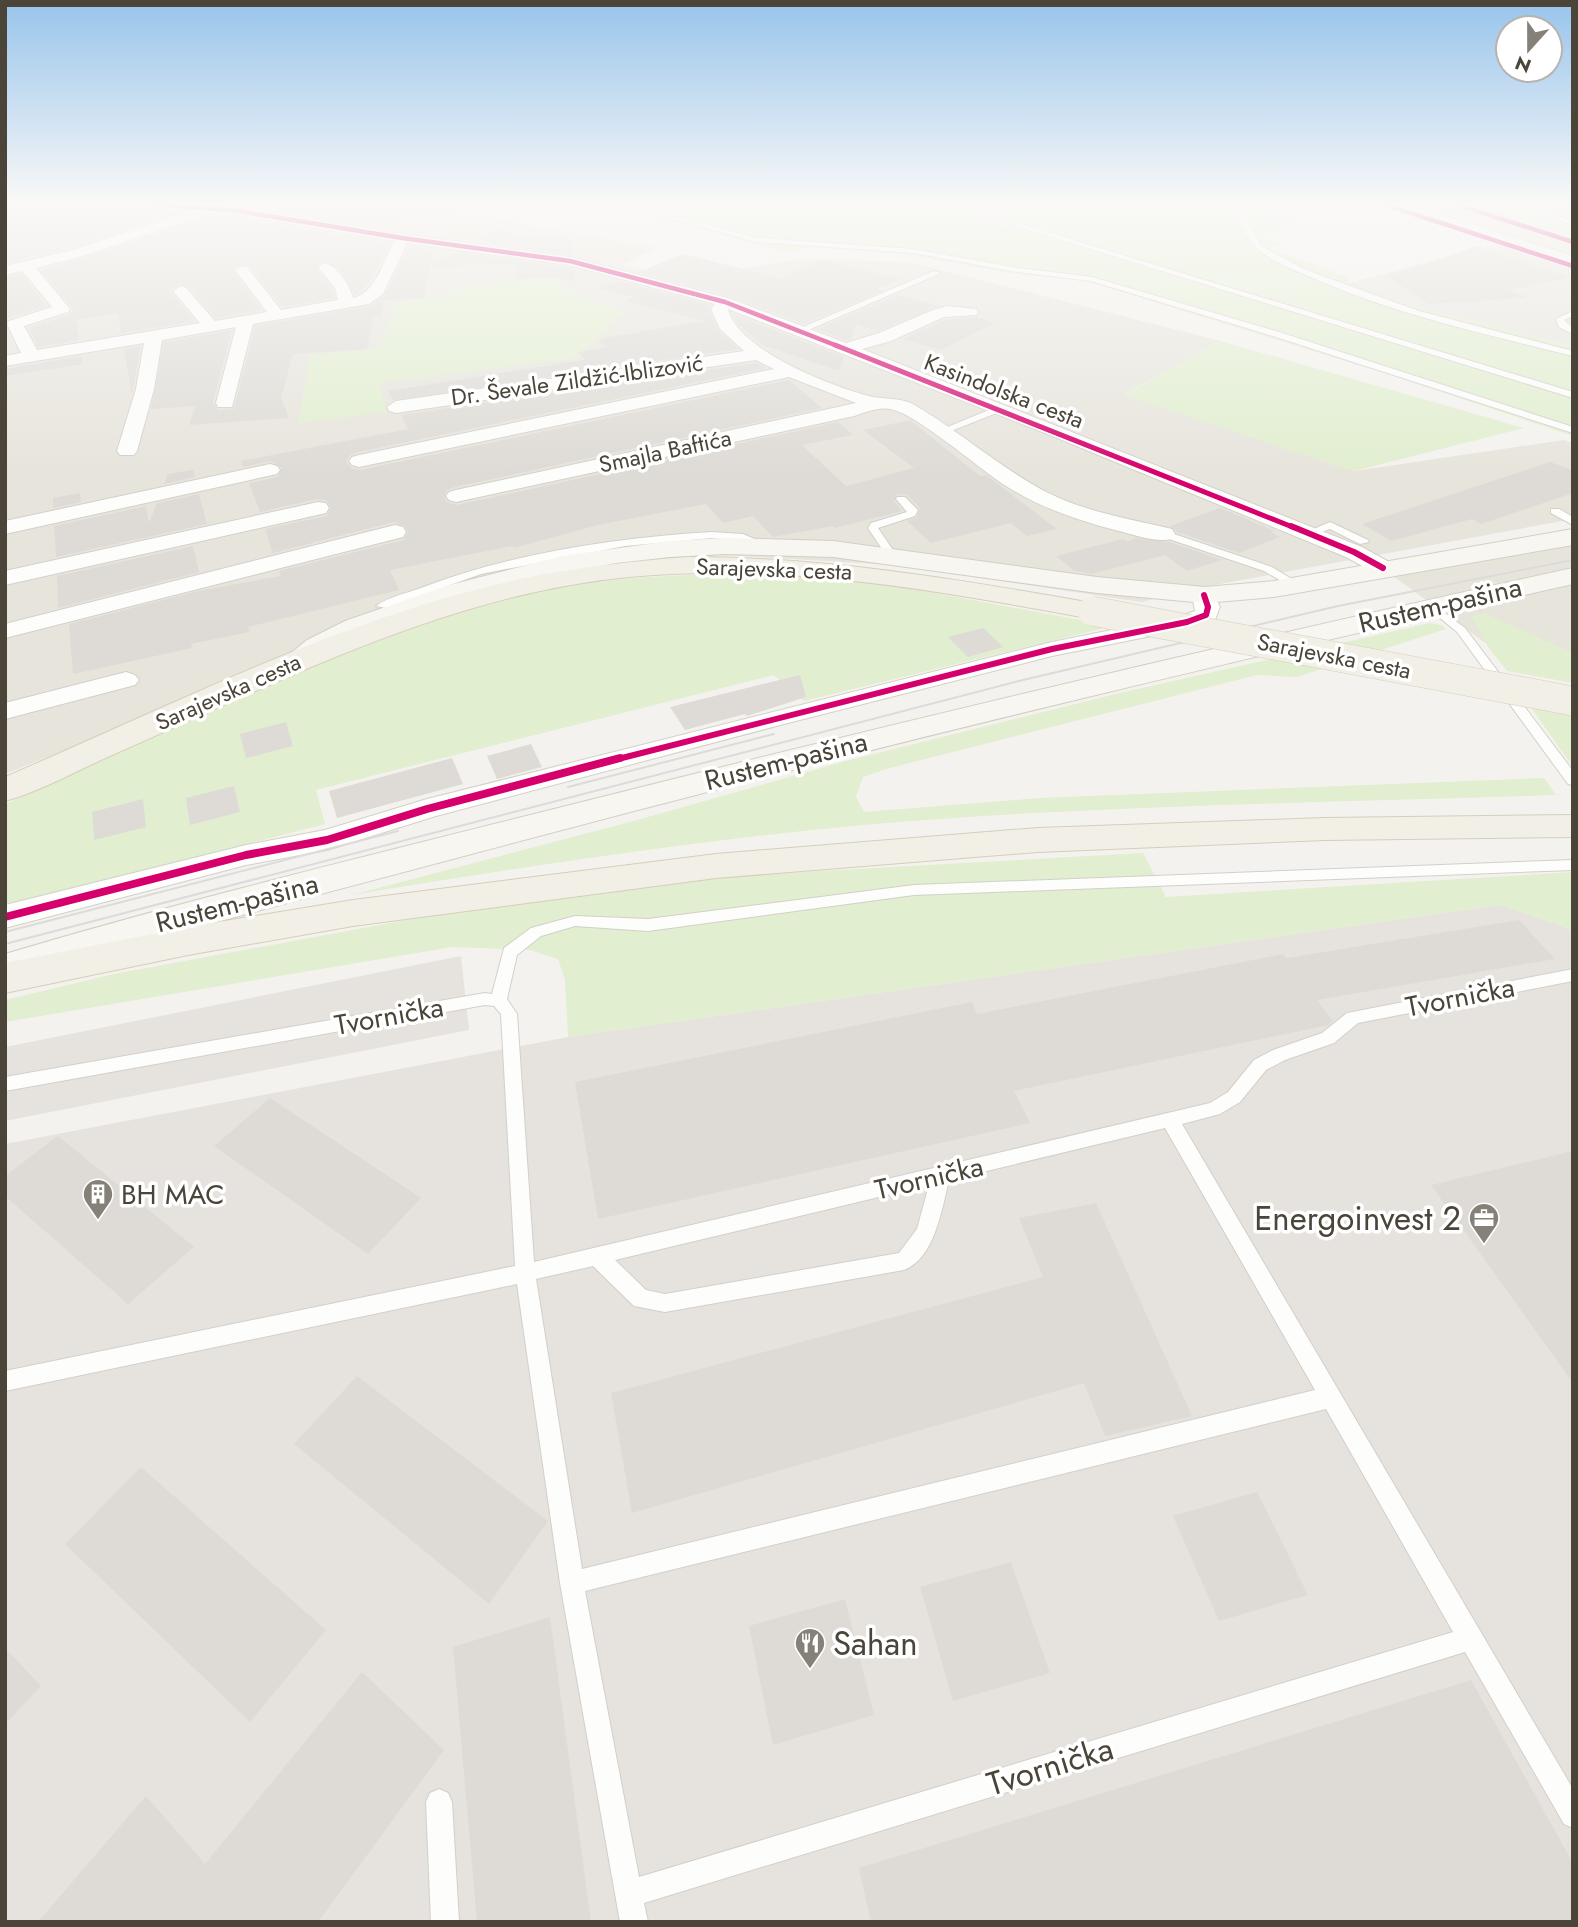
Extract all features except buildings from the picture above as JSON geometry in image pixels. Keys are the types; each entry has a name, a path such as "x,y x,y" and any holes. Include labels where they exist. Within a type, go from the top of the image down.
{"main road":[{"name":"Rustem-pašina","path":"291,664 329,639 417,604 521,573 633,550 763,545 892,556 1071,583 1204,595 1298,587 1383,569 1573,537"},
{"name":"Sarajevska cesta","path":"5,790 291,664 377,631 465,601 536,583 628,569 729,565 854,571 933,582 1573,701"},
{"name":"Rustem-pašina","path":"5,969 143,927 824,751 1099,683 1573,576"},
{"path":"5,978 188,941 353,914 716,866 1038,840 1325,829 1573,826"}],"street":[{"path":"32,357 15,324 24,318 62,309 49,294"},
{"path":"184,294 211,326"},
{"path":"261,294 277,315"},
{"path":"344,294 347,304"},
{"path":"5,361 347,304 363,301 375,294"},
{"name":"Kasindolska cesta","path":"694,294 725,302 996,410 1052,429 1354,552 1383,569"},
{"path":"725,302 719,309 720,316 738,340 759,354 792,371 872,402 890,401 901,405 943,431 1015,483 1046,500 1107,523 1164,534"},
{"path":"843,349 885,337 948,311 970,312"},
{"path":"225,403 246,320"},
{"path":"127,451 145,389 154,336"},
{"path":"600,360 738,340"},
{"name":"Dr. Ševale Zildžić-Iblizović","path":"396,407 759,354"},
{"path":"359,461 792,371"},
{"name":"Smajla Baftića","path":"456,496 854,410 872,402"},
{"path":"5,527 270,470"},
{"path":"5,578 318,508"},
{"path":"5,631 395,532"},
{"path":"5,917 246,855 327,840 428,809 818,707 1052,649 1187,622 1206,615 1208,607 1204,595"},
{"path":"5,711 126,680"}],"lane":[{"path":"799,331 887,294"},
{"path":"1142,294 1276,334 1573,430"},
{"path":"1242,294 1573,395"},
{"path":"1356,294 1387,305 1573,354"},
{"path":"1573,313 1560,319 1562,325 1573,332"},
{"path":"943,431 996,410"},
{"path":"892,556 873,528 875,524 911,514 913,510 901,499"},
{"path":"1555,511 1573,523"},
{"path":"1307,534 1330,525 1364,542"},
{"path":"1164,534 1268,569 1298,587"},
{"name":"Rustem-pašina","path":"382,606 478,572 613,545 714,536 739,537 763,545"},
{"path":"1433,607 1461,630 1573,781"},
{"path":"634,1922 572,1583 525,1273 509,1014 506,1005 499,1000 510,952 536,932 575,921 648,925 914,890 1573,865"},
{"name":"Tvornička","path":"5,1381 525,1273 1214,1109 1234,1097 1260,1065 1279,1055 1328,1038 1353,1018 1573,975"},
{"name":"Tvornička","path":"5,1084 485,999 499,1000"},
{"path":"1170,1120 1573,1815"},
{"path":"597,1256 641,1299 665,1303 904,1261 925,1237 940,1175"},
{"path":"572,1583 1332,1397"},
{"name":"Tvornička","path":"628,1894 1472,1637"},
{"path":"439,1802 445,1922"}],"shaded area":[{"path":"5,294 1035,294 1221,341 1125,394 1354,471 1564,440 1573,443 1573,519 1209,586 1141,602 893,565 723,555 643,560 463,594 291,659 5,774"},
{"path":"1377,294 1573,294 1573,346 1414,306"},
{"path":"1573,530 1573,676 1517,666 1375,563"},
{"path":"1501,905 1573,930 1573,1922 5,1922 5,1144 568,1037"},
{"path":"461,956 469,1030 5,1121 5,1047"}],"green space":[{"path":"576,294 588,301 626,310 577,358 379,383 387,412 298,423 310,356 380,348 397,302 452,296"},
{"path":"1128,294 1250,328 1573,432 1573,436 1384,373"},
{"path":"1147,294 1233,294 1573,397 1573,428"},
{"path":"1247,294 1356,294 1450,324 1573,355 1573,393"},
{"path":"1363,294 1377,294 1414,306 1573,346 1573,352 1391,304"},
{"path":"1221,341 1524,428 1354,471 1124,395"},
{"path":"762,574 881,583 1113,626 804,701 774,675 316,790 325,824 5,906 5,804 208,713 421,625 534,593 643,577"},
{"path":"1484,613 1573,653 1573,683 1507,671 1488,647 1471,616"},
{"path":"1430,623 1446,629 1297,677 1257,675 886,769 863,777 856,797 864,812 1040,798 1544,778 1556,795 1122,809 863,825 607,856 352,895 630,822 846,761 1120,693"},
{"path":"1527,702 1573,710 1573,767"},
{"path":"1143,853 1166,897 1573,872 1573,930 1501,905 568,1037 565,980 558,959 530,950 452,947 5,1022 5,1000 114,974 531,897 694,878"}],"tram line":[{"path":"5,944 1023,680 1338,606 1573,560"},
{"path":"568,787 774,734"},
{"path":"5,932 398,831"}],"cycle path":[{"path":"694,294 725,302 1052,429 1354,552 1383,568"},
{"path":"5,917 246,855 327,840 427,809 779,717 1052,649 1187,622 1206,615 1208,607 1204,595"}],"place":[{"name":"BH MAC","path":"98,1221"},
{"name":"Energoinvest 2","path":"1484,1245"},
{"name":"Sahan","path":"810,1670"}]}
